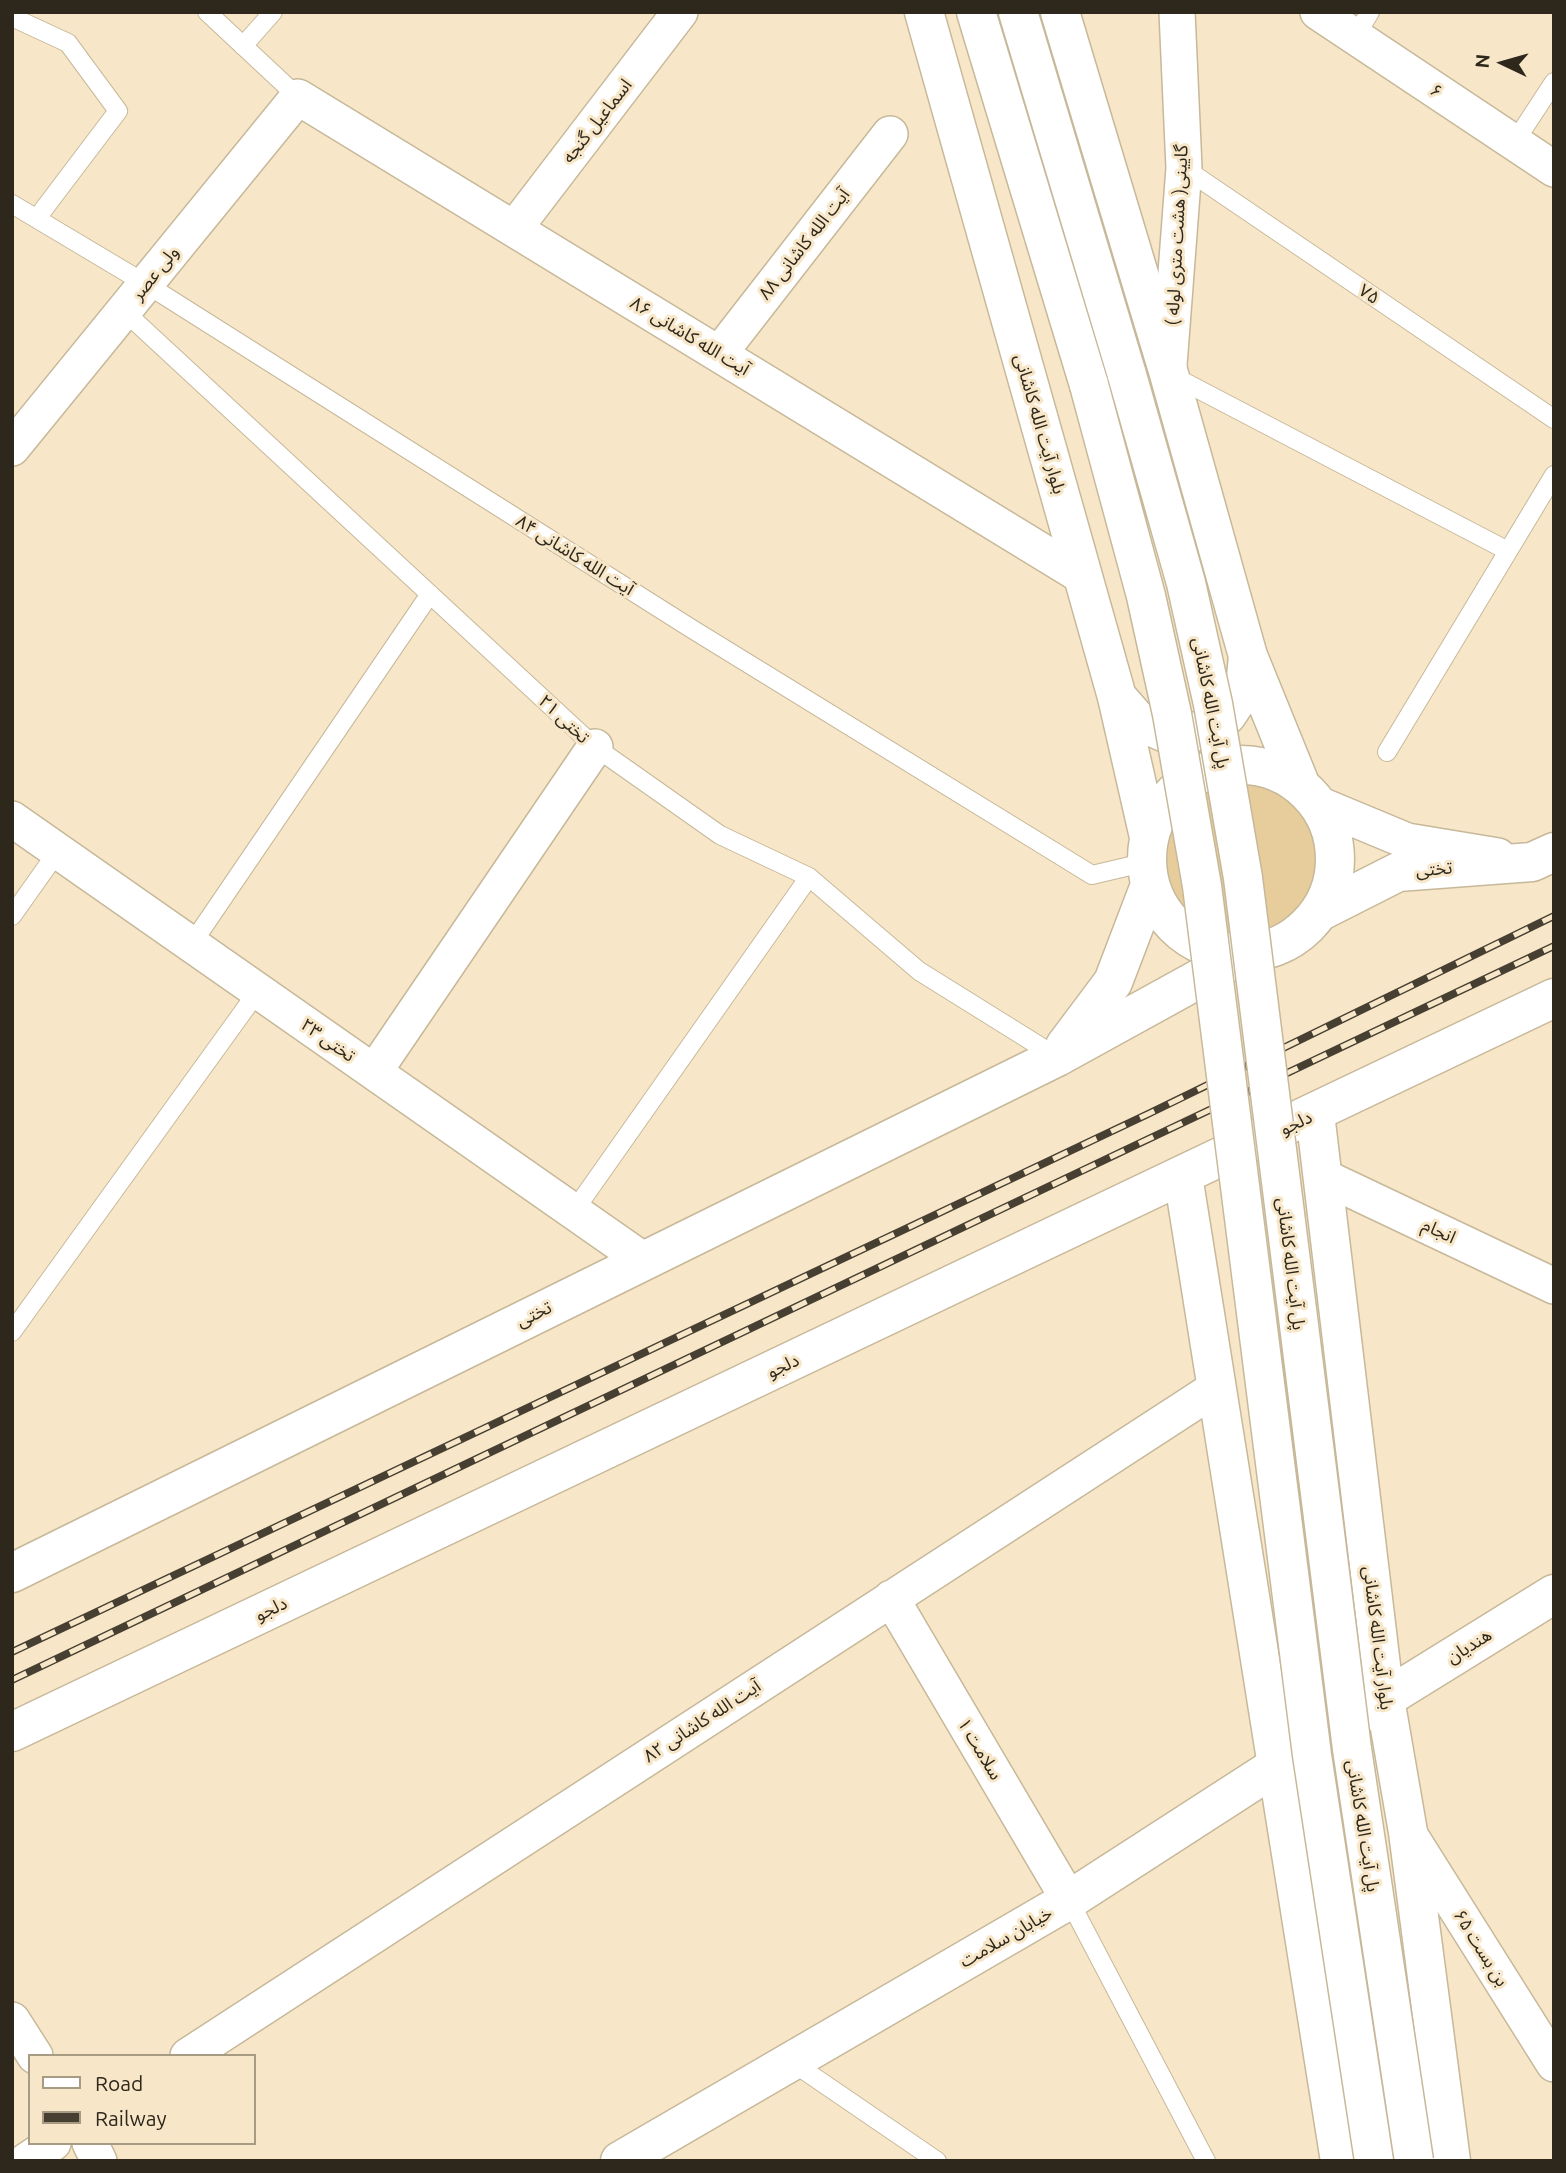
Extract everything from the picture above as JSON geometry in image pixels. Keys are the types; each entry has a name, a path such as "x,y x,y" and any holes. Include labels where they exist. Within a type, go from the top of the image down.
{"main road":[{"name":"بلوار آیت الله کاشانی","path":"924,12 1117,697 1148,862"},
{"path":"976,12 1089,385 1149,609 1172,714 1202,886 1312,1755 1374,2161"},
{"name":"پل آیت الله کاشانی","path":"1018,12 1127,375 1189,597 1213,704 1244,878 1352,1749 1414,2161"},
{"path":"1060,12 1168,374 1248,656 1309,794 1331,829 1336,857 1333,885 1321,911 1307,928 1288,942 1267,951 1244,954 1213,951 1185,936 1163,913 1148,862"},
{"path":"1117,697 1138,721 1168,734 1200,731 1227,715 1245,688 1248,656"},
{"path":"1057,1057 1113,982 1148,862 1159,812 1176,791 1210,770 1223,766 1250,765 1276,771 1309,794"},
{"name":"تختی","path":"1321,911 1398,872 1543,857"},
{"name":"تختی","path":"12,1573 1057,1057 1244,954"},
{"name":"دلجو","path":"12,1732 1554,998"},
{"name":"بلوار آیت الله کاشانی","path":"1315,1114 1385,1699 1406,1819 1451,2161"},
{"path":"1183,1176 1340,2161"},
{"name":"هندیان","path":"1385,1699 1554,1594"},
{"name":"خیابان سلامت","path":"642,2153 1069,1900 1385,1699"},
{"path":"1288,1831 1295,1805 1311,1783 1336,1772 1363,1772 1387,1784 1406,1819"}],"street":[{"name":"اسماعیل گنجه","path":"514,229 680,12"},
{"name":"گایینی( هشت متری لوله )","path":"1168,374 1184,168 1177,12"},
{"name":"۶","path":"1318,12 1362,25 1514,143 1554,169"},
{"name":"آیت الله کاشانی ۸۶","path":"298,97 1082,576"},
{"name":"ولی عصر","path":"12,448 298,97"},
{"name":"آیت الله کاشانی ۸۸","path":"719,354 890,134"},
{"path":"374,1072 595,747"},
{"path":"1309,794 1407,842 1543,857"},
{"name":"تختی ۲۳","path":"12,819 643,1260"},
{"name":"انجام","path":"1324,1177 1554,1286"},
{"name":"آیت الله کاشانی ۸۲","path":"191,2054 1216,1388"},
{"name":"سلامت ۱","path":"891,1598 1069,1900"},
{"name":"بن بست ۶۵","path":"1406,1819 1554,2064"},
{"path":"12,2020 34,2054"},
{"path":"26,2161 50,2145"},
{"path":"91,2145 99,2161"}],"lane":[{"path":"207,12 298,97"},
{"path":"243,46 273,12"},
{"path":"12,17 68,43 118,111 37,218"},
{"path":"1514,143 1554,82"},
{"name":"۷۵","path":"1184,168 1554,419"},
{"name":"آیت الله کاشانی ۸۴","path":"12,204 146,284 692,629 1092,875 1148,862"},
{"name":"تختی ۲۱","path":"124,311 595,747 720,835 808,877 919,971 1057,1057"},
{"path":"1168,374 1508,551"},
{"path":"1387,752 1554,475"},
{"path":"191,944 430,594"},
{"path":"12,916 58,851"},
{"path":"574,1212 808,877"},
{"path":"12,1332 258,991"},
{"path":"1069,1900 1206,2161"},
{"path":"792,2062 937,2161"}],"shaded area":[{"path":"1240,782 1269,788 1293,805 1310,829 1316,858 1310,887 1293,911 1269,928 1240,934 1211,928 1187,911 1170,887 1164,858 1170,829 1187,805 1211,788"}],"railway":[{"path":"12,1652 1148,1114 1554,916"},
{"path":"12,1680 1554,946"}]}
